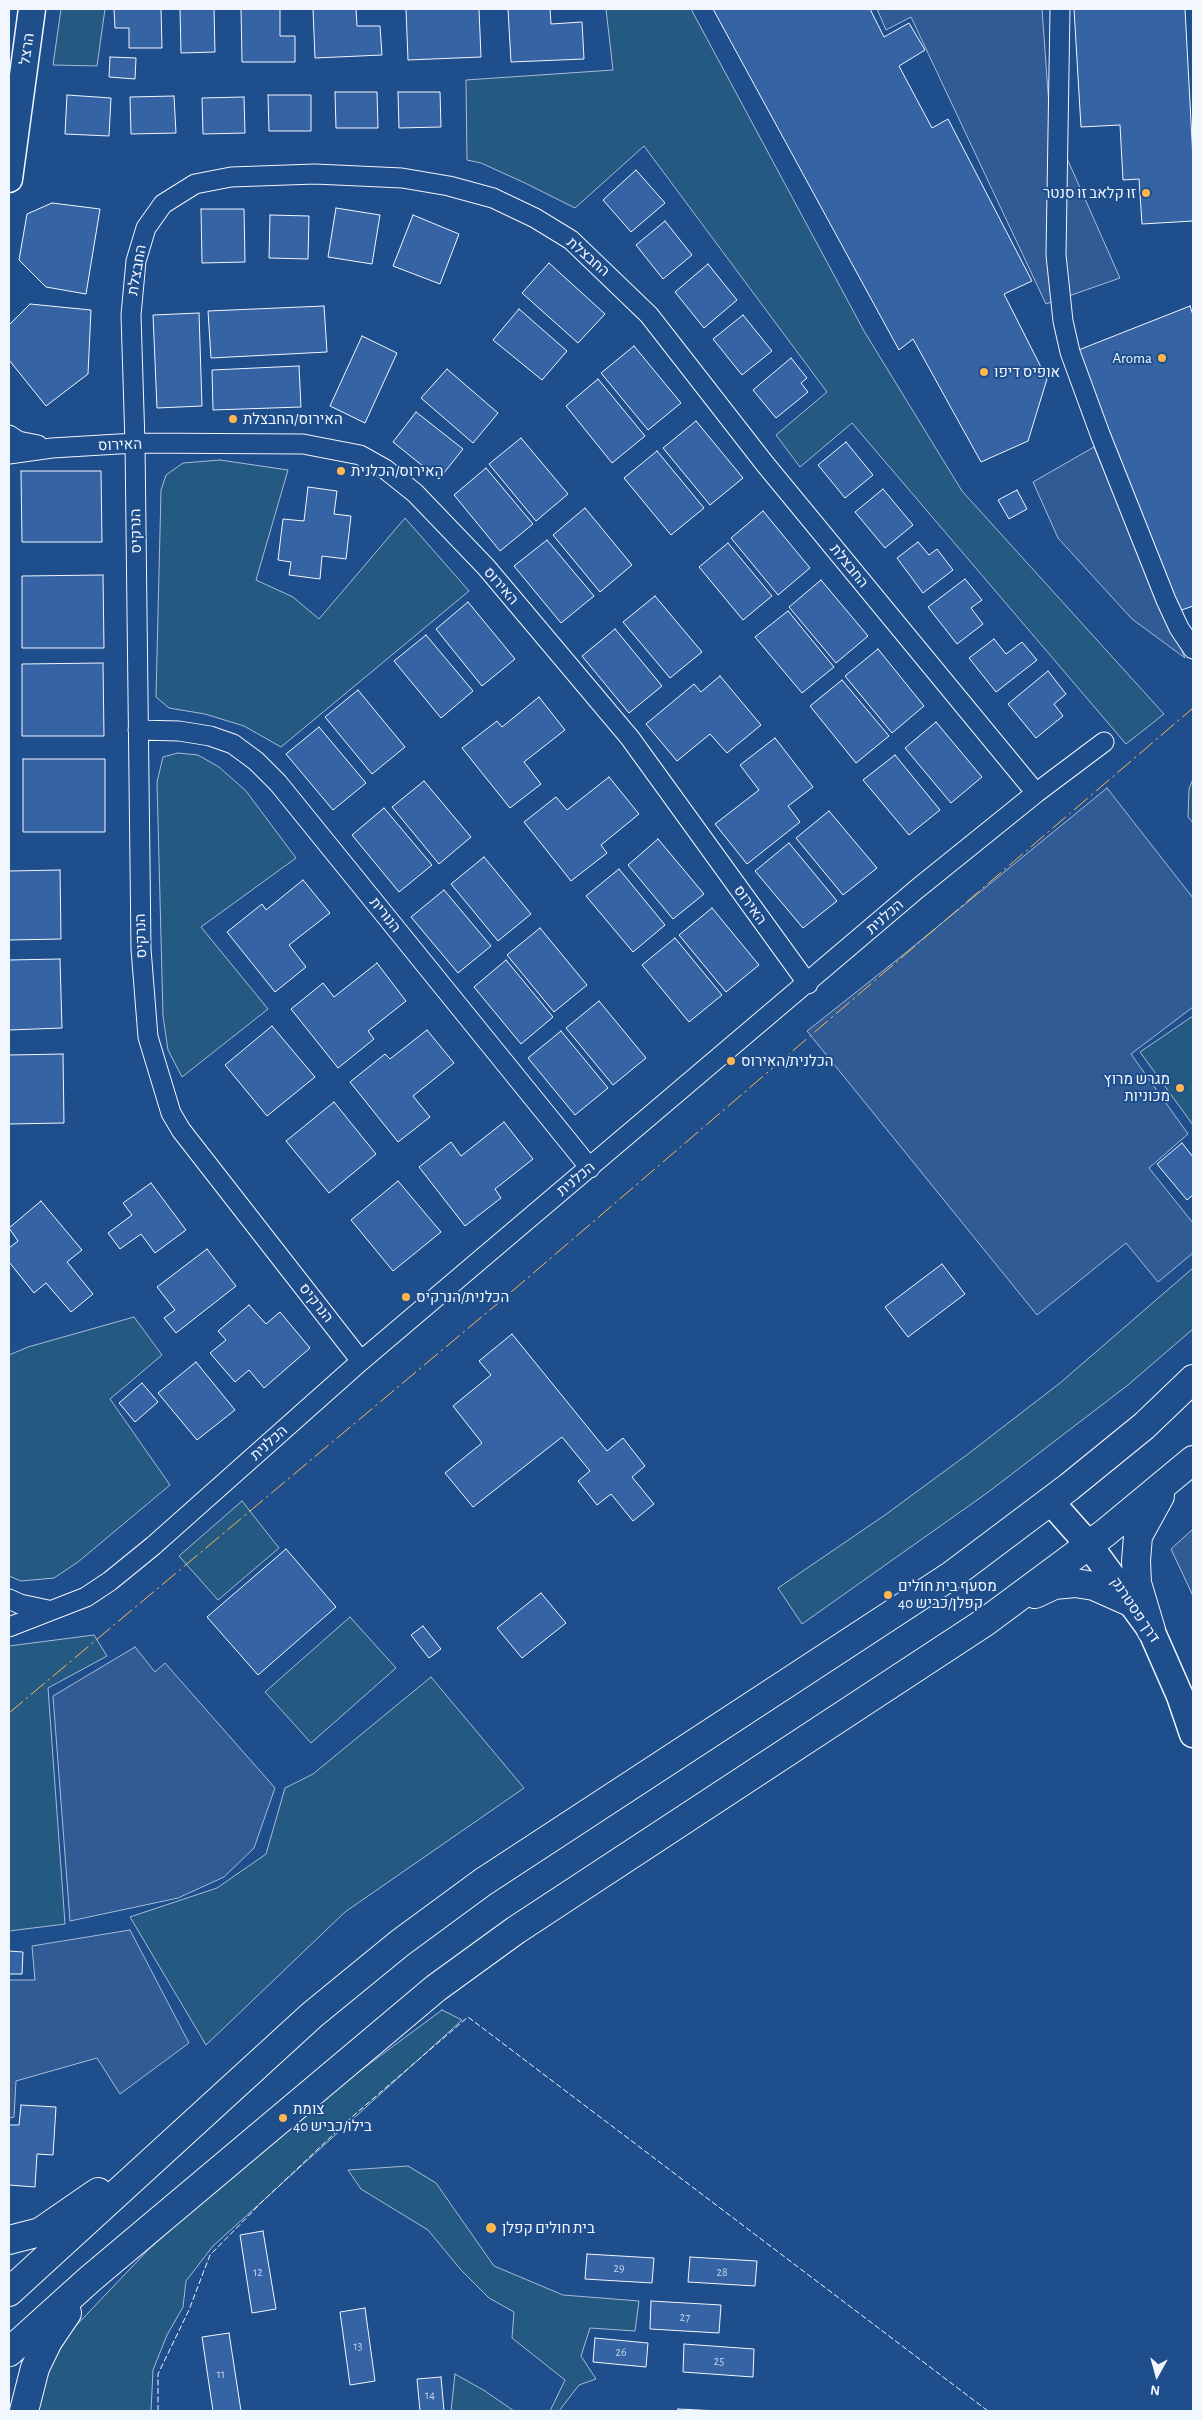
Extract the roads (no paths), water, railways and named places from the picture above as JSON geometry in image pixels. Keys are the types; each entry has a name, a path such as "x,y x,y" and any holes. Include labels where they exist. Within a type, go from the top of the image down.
{"highway":[{"path":"9,2292 312,2015 400,1943 483,1882 902,1609 1050,1501 1144,1426 1193,1380"},
{"path":"9,2352 90,2279 370,2042 467,1965 524,1924 935,1657 1089,1545 1193,1460"},
{"path":"1151,1630 1137,1583 1138,1536 1170,1480"},
{"path":"1004,1608 1054,1585 1075,1583 1094,1586 1130,1602"},
{"path":"9,2240 40,2232 180,2136"},
{"path":"24,2411 35,2368 45,2348 90,2279"}],"street":[{"name":"הרצל","path":"9,179 32,9"},
{"path":"1060,9 1056,255 1062,321 1070,352 1103,443 1166,600 1179,628 1193,648"},
{"name":"החבצלת","path":"135,443 131,315 133,284 136,261 146,228 163,204 195,184 230,177 315,174 402,178 449,186 493,198 535,218 571,240 649,315 765,464 1036,793"},
{"name":"האירוס","path":"9,435 18,441 52,448"},
{"name":"האירוס","path":"9,454 52,448 135,443 303,444 360,455 385,469 415,493 486,567 630,738 808,984"},
{"name":"הנרקיס","path":"135,443 141,949 148,1036 171,1113 212,1172 361,1360"},
{"name":"הנורית","path":"138,730 179,731 210,736 233,744 256,761 273,777 590,1168"},
{"name":"הכלנית","path":"9,1627 48,1610 86,1597 110,1581 153,1546 361,1360 918,890 1036,793 1104,742"},
{"name":"דרך פסטרנק","path":"1050,1501 1089,1545 1151,1630 1180,1696 1193,1734"},
{"path":"9,1598 20,1604 48,1610"}],"place":[{"name":"זו קלאב זו סנטר","path":"1146,193"},
{"name":"Aroma","path":"1162,358"},
{"name":"אופיס דיפו","path":"984,372"},
{"name":"האירוס/החבצלת","path":"233,419"},
{"name":"האירוס/הכלנית","path":"341,471"},
{"name":"הכלנית/האירוס","path":"731,1061"},
{"name":"מגרש מרוץ מכוניות","path":"1180,1088"},
{"name":"הכלנית/הנרקיס","path":"406,1297"},
{"name":"מסעף בית חולים קפלן/כביש 40","path":"888,1595"},
{"name":"צומת בילו/כביש 40","path":"283,2118"},
{"name":"בית חולים קפלן","path":"491,2228"}]}
